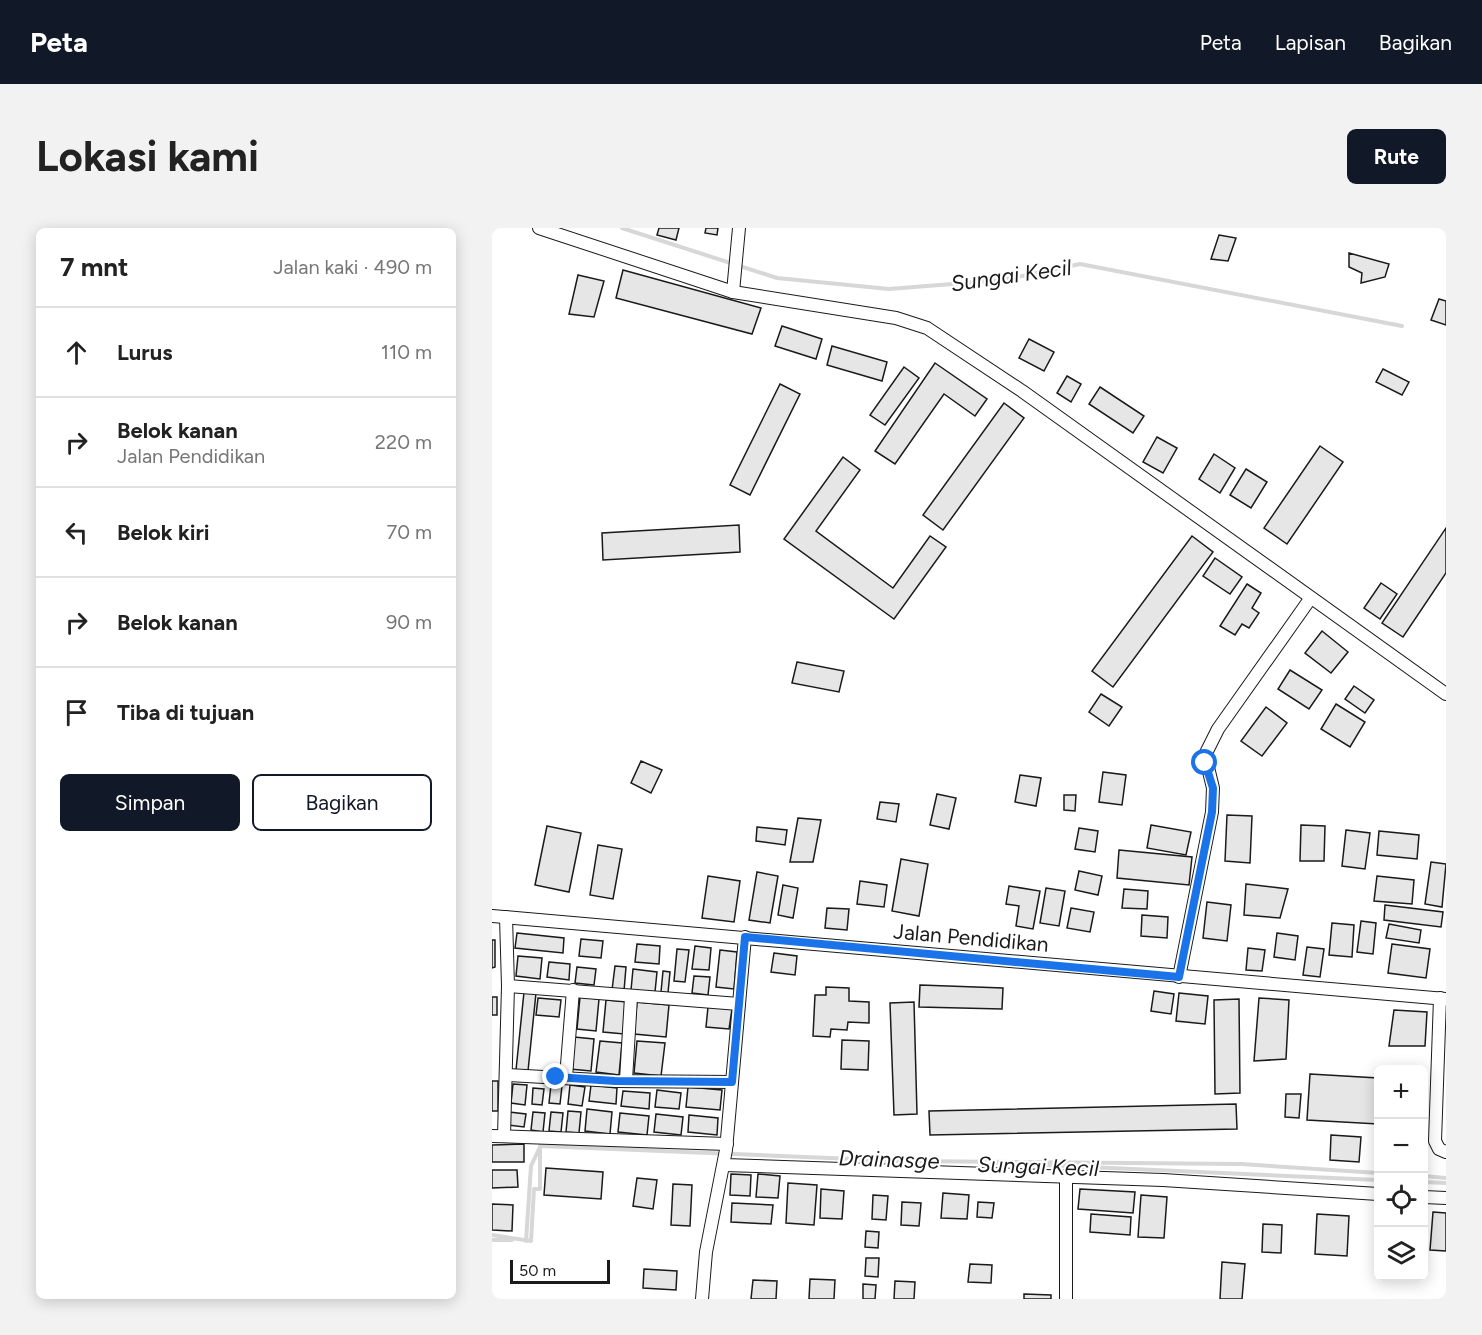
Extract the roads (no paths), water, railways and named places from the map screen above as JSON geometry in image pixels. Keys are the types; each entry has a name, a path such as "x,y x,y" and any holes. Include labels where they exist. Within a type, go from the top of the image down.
{"street":[{"path":"539,228 734,292 896,318 927,328 1022,391 1446,694"},
{"path":"734,292 739,228"},
{"path":"1179,977 1212,812 1213,788 1205,755 1218,729 1310,599"},
{"name":"Jalan Pendidikan","path":"492,916 1443,999"},
{"path":"506,917 507,1075 498,1136 726,1154 1374,1194"},
{"path":"702,1299 706,1252 726,1154 745,937"},
{"path":"508,986 739,1004"},
{"path":"566,1077 573,990"},
{"path":"626,1080 631,996"},
{"path":"1443,999 1435,1141 1439,1149 1446,1152"},
{"path":"507,1075 732,1082"},
{"path":"1066,1176 1066,1299"},
{"path":"1428,1197 1446,1198"}],"waterway":[{"name":"Sungai Kecil","path":"622,228 777,278 889,289 1003,280 1080,264 1402,326"},
{"name":"Sungai Kecil","path":"492,1235 531,1241 534,1189 540,1189 540,1146 903,1161 1241,1164 1374,1173"},
{"name":"Sungai Kecil","path":"526,1241 531,1166 539,1149"},
{"name":"Sungai Kecil","path":"997,1163 1374,1180"},
{"name":"Drainasge","path":"1428,1176 1446,1178"},
{"name":"Sungai Kecil","path":"1428,1182 1446,1183"},
{"name":"Sungai Kecil","path":"492,1240 512,1240"}]}
